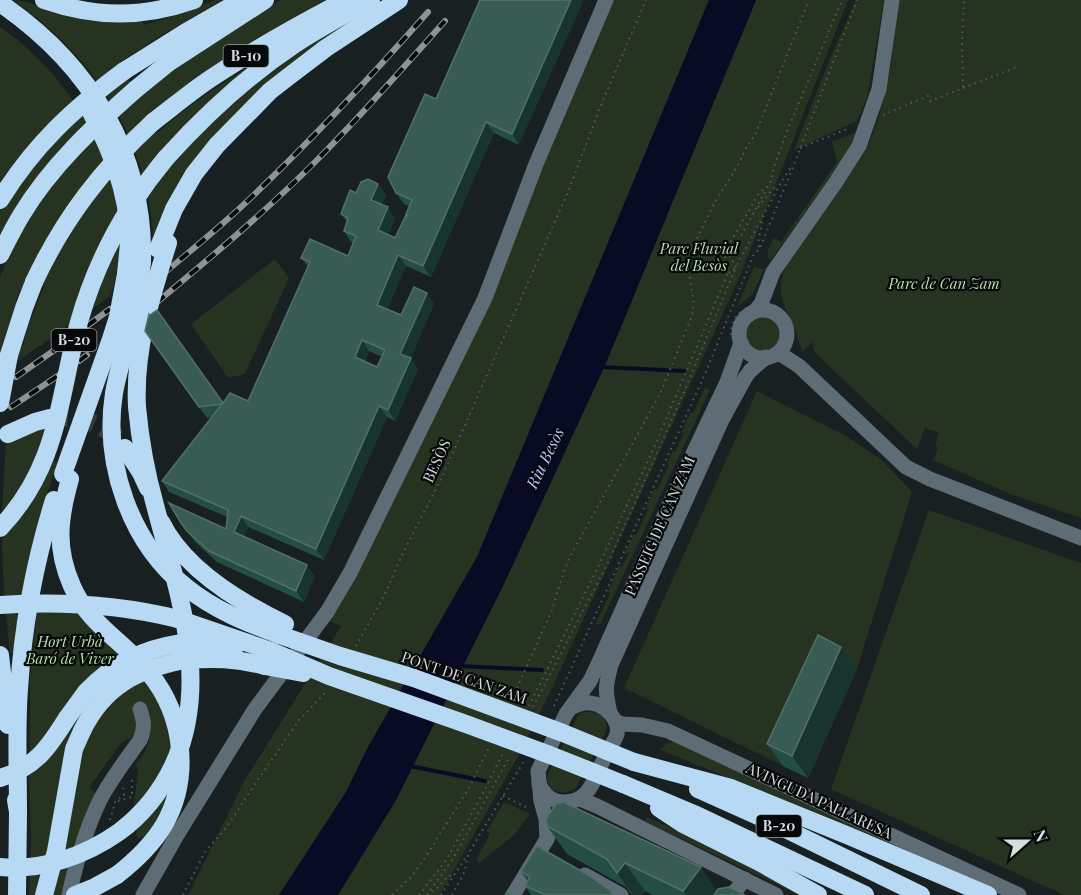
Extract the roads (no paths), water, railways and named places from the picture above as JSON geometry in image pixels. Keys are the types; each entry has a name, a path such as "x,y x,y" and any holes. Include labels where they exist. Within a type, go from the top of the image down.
{"highway":[{"path":"44,0 72,8 114,14 155,11 176,7 194,0"},
{"path":"0,200 23,166 65,118 94,93 186,32 242,0"},
{"name":"B-10","path":"0,255 22,213 53,172 86,136 136,89 168,63 265,0"},
{"name":"B-10","path":"0,403 9,355 34,282 54,241 84,197 117,157 181,99 224,70 345,0"},
{"name":"B-20","path":"0,528 29,490 43,464 57,422 79,322 101,262 121,222 155,171 212,110 260,69 312,33 371,0"},
{"path":"137,303 163,246 216,145 270,91 334,42 399,0"},
{"path":"0,3 36,31 66,60 100,103 111,123 135,183 141,222 142,262 137,303 114,394 112,439 121,488 135,521 157,557 185,586 222,611 242,621 274,647"},
{"path":"0,16 23,33 55,65 90,110 102,132 118,172 124,195 129,238 126,274 117,317 39,557 26,625 19,691 16,895"},
{"path":"0,867 45,864 89,850 112,837 154,798 169,774 181,747 190,707 189,653 178,591 143,452 137,392 142,335 163,246"},
{"path":"8,434 50,418"},
{"path":"125,448 141,473 162,524 178,548 203,572 262,612 274,647"},
{"path":"66,476 60,532 62,559 72,588 88,613 139,662 158,685 171,711 181,752 177,791 165,823 149,846 117,875 75,895"},
{"path":"0,605 91,604 142,611 274,647"},
{"path":"44,895 56,851 74,749 96,706 119,684 199,643 274,647"},
{"name":"PONT DE CAN ZAM","path":"274,647 341,646 414,678 634,762"},
{"path":"0,778 22,770 36,760 50,745 86,692 108,671 130,658 161,647 183,652"},
{"name":"B-20","path":"274,647 330,680 466,723 623,784 724,828 865,895"},
{"path":"0,655 18,813"},
{"path":"634,762 731,788 988,895"},
{"name":"B-20","path":"634,762 750,812 921,895"},
{"path":"623,784 683,824 818,895"}],"street":[{"path":"143,895 177,835 255,710 327,612 350,573 485,298 536,164 606,0"},
{"path":"892,0 879,89 859,146 773,272 761,304 749,310 736,339 752,355 775,352 799,366 906,467 930,479 1081,538"},
{"path":"749,310 772,311 782,319 787,331 775,352"},
{"name":"PASSEIG DE CAN ZAM","path":"539,784 538,771 566,714 590,681 727,382 736,339"},
{"name":"PASSEIG DE CAN ZAM","path":"613,717 605,685 611,665 722,420 750,371 775,352"},
{"name":"AVINGUDA PALLARESA","path":"572,707 590,703 601,706 622,724 642,725 668,731 1019,895"},
{"path":"69,895 86,833 99,801 140,740 144,724 140,710"},
{"path":"513,895 545,848 554,819 559,812 588,791 617,734 613,717"},
{"path":"539,784 551,799 566,802 578,800 597,806 776,895"},
{"path":"539,784 546,819 545,848"},
{"path":"568,866 621,895"},
{"path":"732,895 745,879"}],"water":[{"name":"Riu Besòs","path":"709,0 756,0 606,363 503,586 396,800 338,895 279,895 346,792 368,747 477,557"}],"waterway":[{"path":"601,367 684,371"},
{"path":"459,666 542,670"},
{"path":"410,766 485,781"}],"tunnel":[{"path":"50,418 80,419 98,425 122,444"}],"railway":[{"path":"163,274 231,217 289,161 360,88 428,12"},
{"path":"156,303 295,182 364,111 445,21"},
{"path":"87,326 110,309"},
{"path":"16,377 66,342"},
{"path":"79,361 87,355"},
{"path":"11,407 59,375"}],"park label":[{"name":"Parc Fluvial del Besòs","path":"699,258"},
{"name":"Parc de Can Zam","path":"944,284"},
{"name":"Hort Urbà Baró de Viver","path":"70,650"}]}
